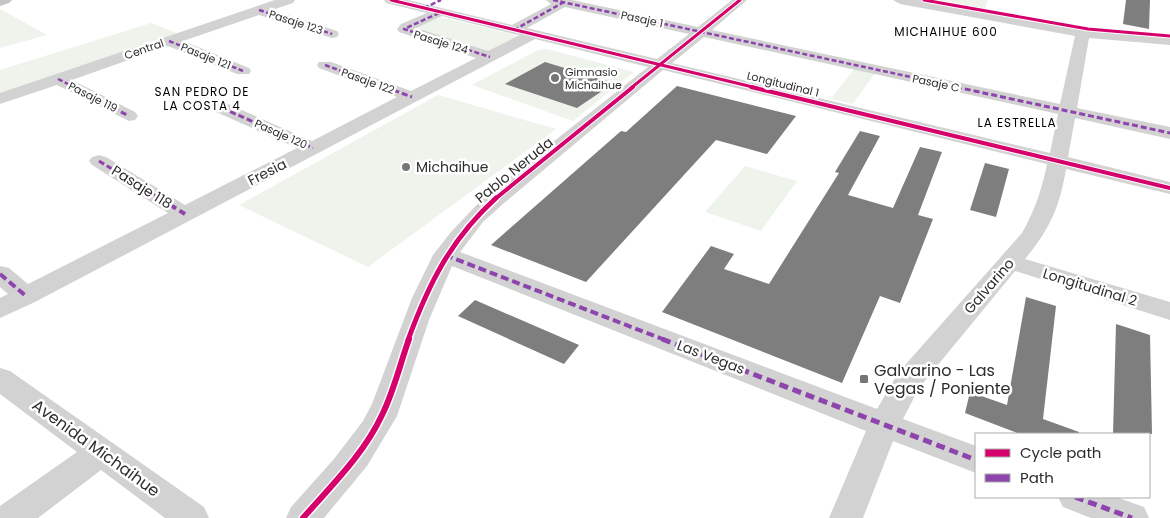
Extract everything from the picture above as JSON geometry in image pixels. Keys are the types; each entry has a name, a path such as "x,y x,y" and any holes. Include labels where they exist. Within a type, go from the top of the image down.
{"main road":[{"path":"0,1 4,0"}],"street":[{"name":"Central","path":"0,99 288,0"},
{"name":"Longitudinal 1","path":"391,0 424,8 441,6 524,32 1170,188"},
{"name":"Pablo Neruda","path":"303,518 358,454 374,432 383,413 423,299 445,255 481,212 740,0"},
{"path":"900,0 1083,33 1170,41"},
{"name":"Pasaje 1","path":"558,1 701,32"},
{"name":"Fresia","path":"0,309 490,57 524,32 558,1"},
{"name":"Pasaje 124","path":"441,6 404,29 490,57"},
{"name":"Pasaje 123","path":"259,10 332,34"},
{"name":"Pasaje C","path":"701,32 1170,133"},
{"name":"Galvarino","path":"846,518 884,425 908,381 1032,236 1044,214 1051,195 1083,33"},
{"name":"Pasaje 121","path":"169,41 243,71"},
{"name":"Pasaje 122","path":"325,65 412,97"},
{"name":"Pasaje 119","path":"58,79 129,116"},
{"name":"Pasaje 120","path":"222,108 313,148"},
{"name":"Pasaje 118","path":"99,161 185,214"},
{"name":"Las Vegas","path":"445,255 975,460"},
{"name":"Longitudinal 2","path":"1010,262 1170,311"},
{"path":"0,274 26,296"},
{"name":"Avenida Michaihue","path":"0,378 192,518"},
{"path":"12,518 102,452"},
{"path":"1078,498 1132,518"}],"shaded area":[{"path":"929,0 988,0 984,10"},
{"path":"0,9 47,35 0,48"},
{"path":"441,17 519,36 485,53 412,29"},
{"path":"151,23 179,34 0,95 0,70"},
{"name":"Gimnasio Michaihue","path":"547,49 634,72 573,121 472,85 538,50"},
{"path":"855,68 875,73 853,104 831,99"},
{"name":"Michaihue","path":"438,95 556,129 368,267 239,205"},
{"path":"745,166 797,181 761,231 705,212"}],"building":[{"path":"1126,0 1150,0 1149,29 1123,24"},
{"path":"545,62 614,83 577,108 505,84"},
{"path":"677,86 796,116 767,154 716,140 586,282 491,245 621,131 626,132"},
{"path":"860,131 880,136 848,195 893,208 920,147 942,152 918,215 933,219 900,303 880,296 842,383 662,312 711,246 734,254 724,269 769,284 839,173 835,172"},
{"path":"985,163 1009,169 996,217 970,210"},
{"path":"1026,297 1056,306 1043,419 1079,433 1017,433 965,413 970,392 1007,405"},
{"path":"475,300 579,345 564,364 458,316"},
{"path":"1116,324 1150,335 1152,434 1113,433"}],"marked path":[{"path":"424,8 441,0"},
{"path":"553,0 1170,133"},
{"path":"514,30 564,2"},
{"path":"259,10 332,34"},
{"path":"439,13 404,29 490,57"},
{"path":"169,41 243,71"},
{"path":"325,65 412,97"},
{"path":"58,79 129,116"},
{"path":"222,108 313,148"},
{"path":"99,161 185,214"},
{"path":"445,255 975,460"},
{"path":"0,274 26,296"},
{"path":"1078,498 1132,518"}],"cycle path":[{"path":"391,0 1170,188"},
{"path":"303,518 346,469 374,430 387,404 424,298 434,276 445,256 475,218 495,199 740,0"},
{"path":"924,0 1088,29 1170,36"}],"place":[{"name":"Gimnasio Michaihue","path":"555,78"},
{"name":"Michaihue","path":"406,167"},
{"name":"Galvarino - Las Vegas / Poniente","path":"864,379"}],"district":[{"name":"MICHAIHUE 600","path":"946,31"},
{"name":"SAN PEDRO DE LA COSTA 4","path":"202,98"},
{"name":"LA ESTRELLA","path":"1017,122"}]}
